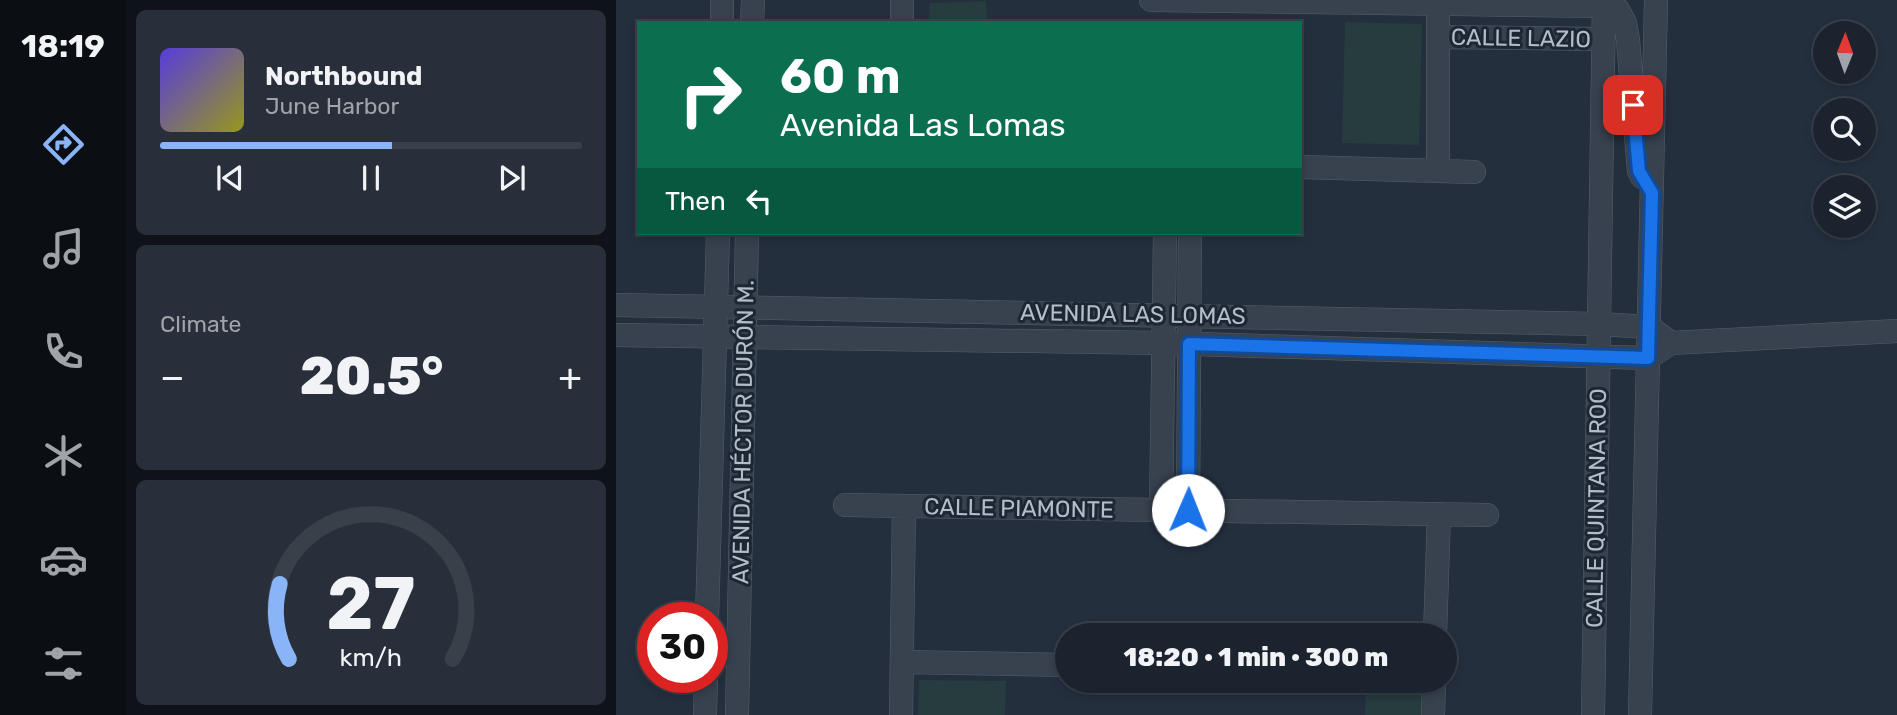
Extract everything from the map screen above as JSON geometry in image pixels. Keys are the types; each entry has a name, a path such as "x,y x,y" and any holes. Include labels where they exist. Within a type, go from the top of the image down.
{"street":[{"path":"722,0 722,21"},
{"path":"752,21 753,0"},
{"path":"902,0 902,21"},
{"name":"CALLE LAZIO","path":"1151,0 1333,1 1438,5 1604,3"},
{"path":"1640,715 1656,0"},
{"path":"1604,3 1618,10 1625,23 1639,171 1652,193"},
{"name":"CALLE QUINTANA ROO","path":"1593,715 1604,3"},
{"path":"1438,5 1438,171"},
{"name":"CALLE LAZIO","path":"1438,37 1603,40"},
{"path":"1302,167 1474,172"},
{"name":"AVENIDA HÉCTOR DURÓN M.","path":"708,602 718,235"},
{"name":"AVENIDA HÉCTOR DURÓN M.","path":"737,715 747,235"},
{"path":"1161,510 1165,235"},
{"path":"1188,510 1190,235"},
{"name":"AVENIDA LAS LOMAS","path":"616,305 1164,314 1649,327"},
{"path":"1649,327 1671,343"},
{"path":"1648,358 1671,343 1897,331"},
{"name":"AVENIDA LAS LOMAS","path":"616,335 1163,343 1648,358"},
{"name":"CALLE PIAMONTE","path":"845,505 1487,514"},
{"path":"901,715 904,506"},
{"path":"1435,623 1439,514"},
{"path":"902,662 1055,665"},
{"path":"705,715 706,693"},
{"path":"1433,715 1434,693"}],"green space":[{"path":"986,1 987,21 929,21 930,3"},
{"path":"1345,22 1422,24 1419,145 1342,143"},
{"path":"919,680 1006,681 1005,715 918,715"},
{"path":"1366,693 1422,693 1422,715 1365,715"}],"route":[{"path":"1188,510 1189,344 1648,358 1652,193 1639,171 1633,105"}]}
